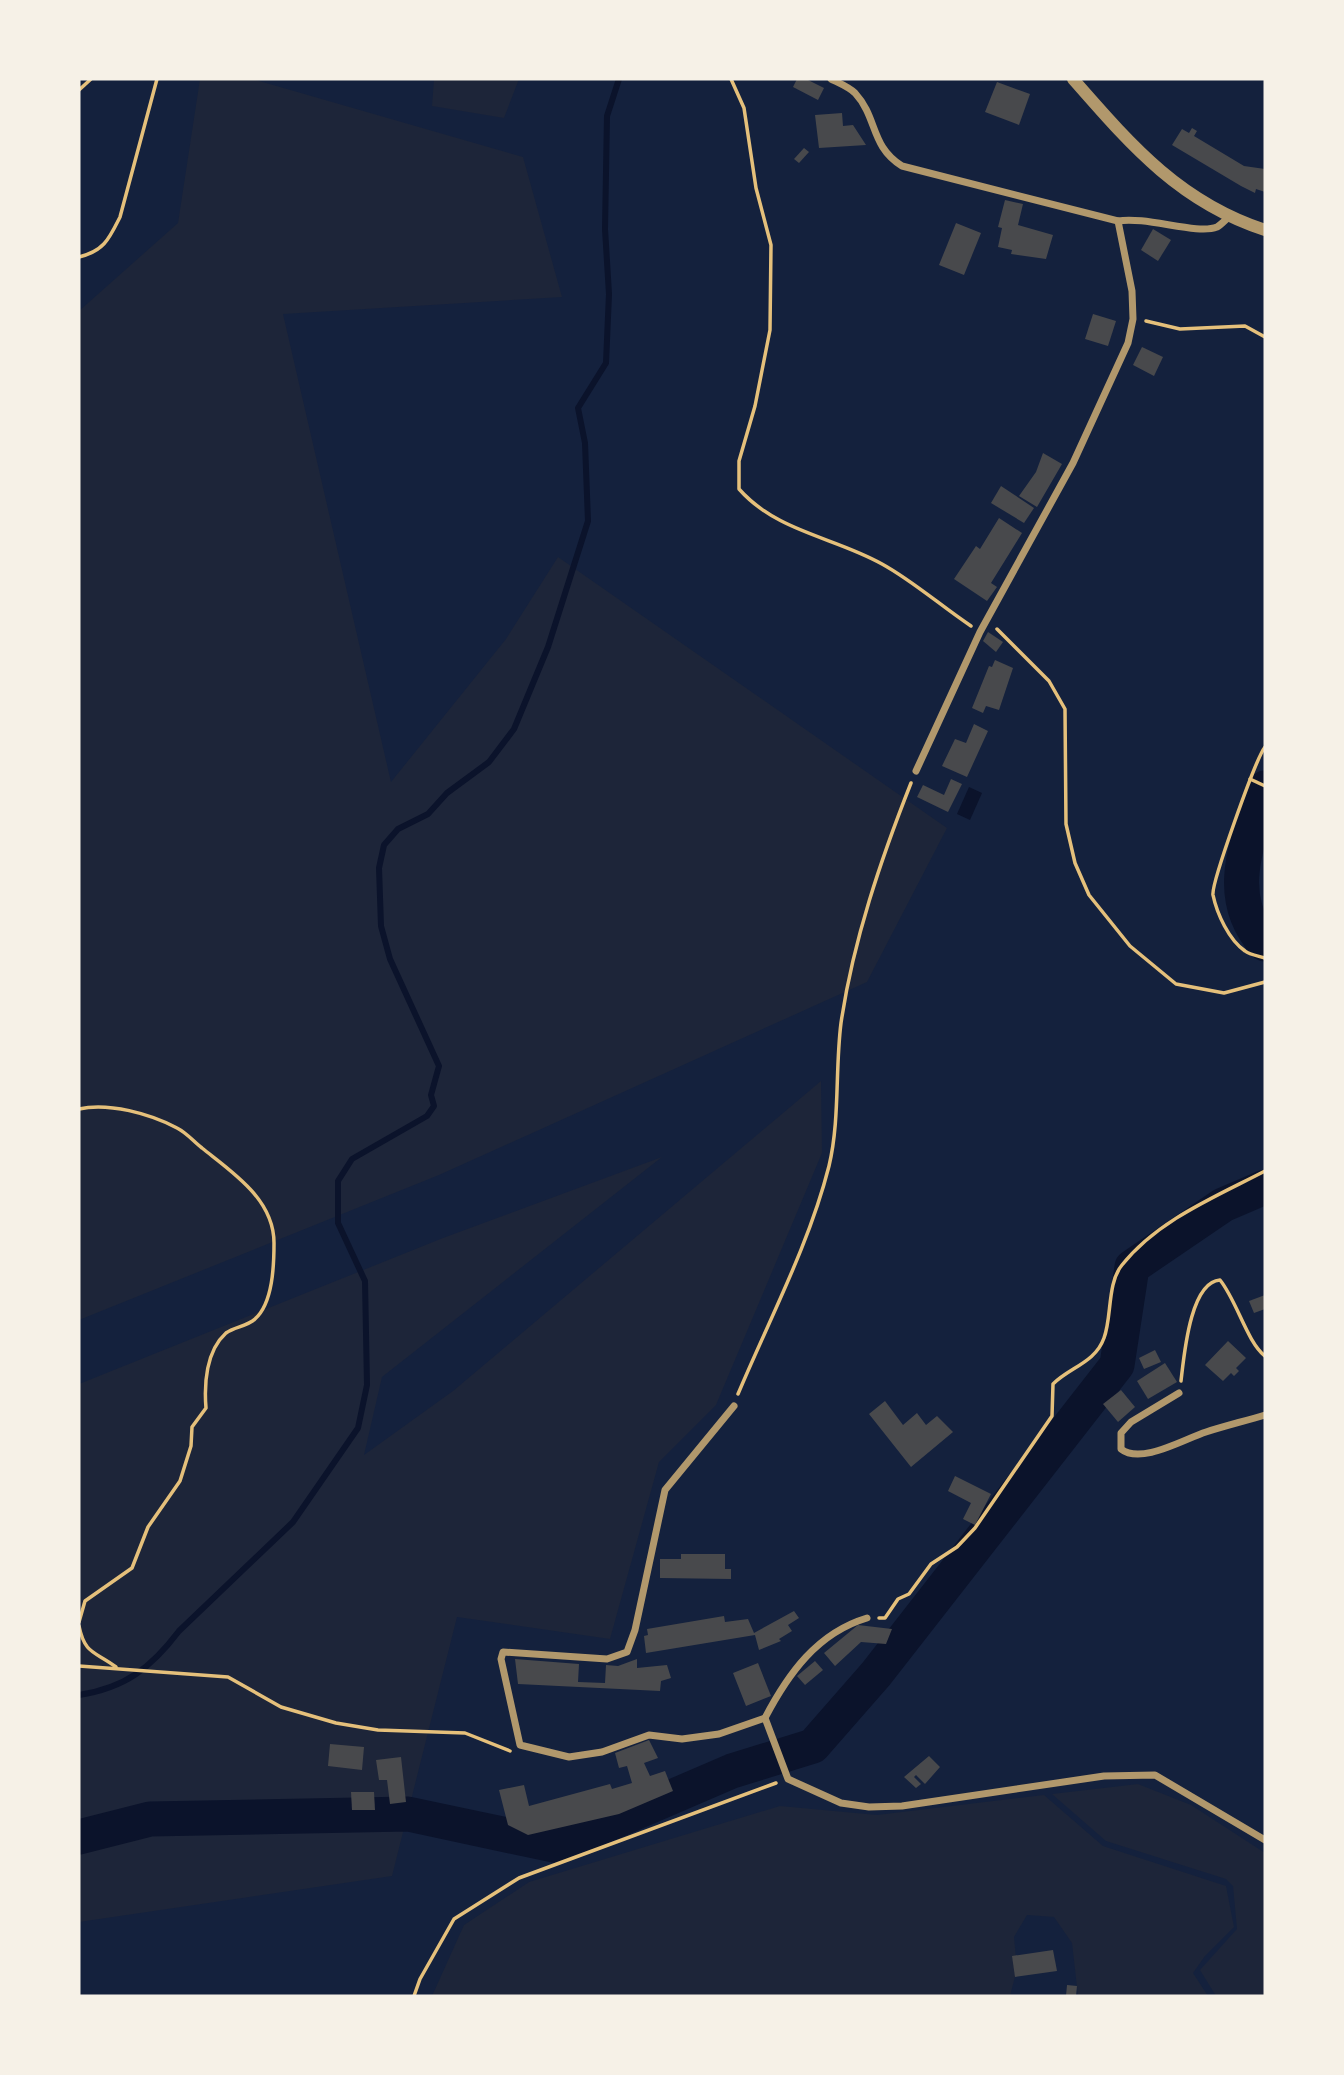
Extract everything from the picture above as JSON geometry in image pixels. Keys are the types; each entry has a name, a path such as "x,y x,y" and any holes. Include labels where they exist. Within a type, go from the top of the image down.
{"street":[{"path":"831,79 853,92 870,118 878,144 888,157 902,166 1118,221 1136,218 1206,228 1216,227 1230,216"},
{"path":"1073,79 1135,150 1192,196 1265,230"},
{"path":"916,771 980,632 1073,463 1128,343 1133,319 1132,291 1118,221"},
{"path":"1179,1393 1131,1422 1121,1433 1121,1449 1132,1454 1167,1448 1202,1433 1265,1415"},
{"path":"734,1406 665,1490 635,1630 626,1652 607,1659 503,1652 501,1659 520,1745 569,1757 602,1752 649,1735 682,1739 719,1734 767,1722"},
{"path":"867,1618 854,1622 808,1654 792,1671 767,1722 786,1776 841,1803 869,1807 902,1806 1104,1776 1155,1775 1265,1840"}],"path":[{"path":"79,90 91,79"},
{"path":"79,257 96,253 111,236 120,217 157,79"},
{"path":"731,79 744,108 757,188 771,245 770,330 755,406 739,461 739,489 755,506 786,525 881,564 980,632"},
{"path":"1133,319 1180,329 1245,326 1265,337"},
{"path":"987,618 1049,681 1065,709 1066,824 1074,863 1089,895 1130,946 1176,984 1224,993 1265,982"},
{"path":"1265,747 1235,814 1231,839 1212,892 1224,926 1245,952 1265,958"},
{"path":"734,1406 792,1268 829,1164 841,1025 852,962 890,836 916,771"},
{"path":"1250,779 1265,786"},
{"path":"79,1109 88,1107 134,1113 181,1129 249,1187 269,1217 274,1239 266,1304 255,1320 226,1334 213,1353 204,1382 206,1408 192,1427 191,1446 180,1481 148,1527 132,1568 85,1601 79,1624 82,1642 91,1653 118,1668"},
{"path":"867,1618 884,1618 898,1599 909,1594 931,1564 957,1547 975,1528 1052,1416 1053,1384 1063,1374 1090,1360 1104,1339 1120,1267 1161,1228 1265,1171"},
{"path":"1179,1393 1194,1309 1200,1292 1209,1283 1220,1280 1227,1288 1253,1342 1265,1356"},
{"path":"79,1666 229,1677 281,1707 336,1723 379,1730 465,1733 520,1756"},
{"path":"414,1996 420,1979 454,1919 519,1878 786,1776"}],"shaded area":[{"path":"200,79 252,79 523,157 562,297 283,314 391,782 506,639 558,557 947,828 867,982 439,1175 79,1320 79,311 178,223"},
{"path":"434,79 519,79 504,118 432,106"},
{"path":"969,787 982,793 970,820 957,814"},
{"path":"821,1081 822,1153 716,1405 659,1462 610,1639 457,1617 392,1876 79,1922 79,1384 443,1238 662,1157 382,1377 364,1455 453,1391"},
{"path":"1138,1784 1191,1805 1265,1853 1265,1996 1216,1996 1200,1970 1237,1929 1233,1886 1226,1879 1106,1841 1052,1794"},
{"path":"1044,1795 1103,1846 1226,1886 1234,1927 1205,1956 1193,1973 1208,1996 1078,1996 1072,1943 1054,1917 1027,1915 1014,1937 1017,1969 1010,1996 432,1996 464,1925 529,1882 780,1806 877,1815"}],"building":[{"path":"797,79 806,79 824,88 818,100 793,87"},
{"path":"997,82 1030,94 1019,125 985,112"},
{"path":"842,113 843,126 853,125 866,145 819,148 815,115"},
{"path":"1192,128 1197,131 1194,136 1244,166 1265,169 1265,192 1256,189 1255,193 1241,186 1172,145 1182,129 1189,133"},
{"path":"804,148 809,152 799,163 794,159"},
{"path":"1005,200 1023,204 1018,225 1053,235 1046,259 1011,254 1012,250 998,247 1002,228 998,227"},
{"path":"956,223 981,233 964,275 939,265"},
{"path":"1153,229 1171,240 1158,261 1141,250"},
{"path":"1093,314 1116,321 1108,346 1085,339"},
{"path":"1142,347 1163,357 1154,376 1133,365"},
{"path":"1043,453 1062,464 1037,507 1019,496 1036,472"},
{"path":"1001,486 1034,508 1024,523 991,503"},
{"path":"999,518 1022,533 991,583 997,587 987,601 954,579 976,546 980,549"},
{"path":"988,632 1003,642 996,652 983,641"},
{"path":"995,660 1013,668 999,710 986,706 983,713 972,708 989,666 992,667"},
{"path":"974,724 988,731 967,777 942,766 955,739 966,743"},
{"path":"951,779 962,784 948,812 917,797 923,785 944,795"},
{"path":"1265,1295 1265,1309 1254,1313 1249,1301"},
{"path":"1228,1341 1246,1358 1236,1368 1239,1371 1234,1376 1231,1373 1223,1381 1205,1365"},
{"path":"1155,1350 1161,1362 1144,1369 1139,1358"},
{"path":"1165,1363 1177,1382 1148,1399 1137,1381"},
{"path":"1121,1390 1135,1407 1118,1422 1103,1404"},
{"path":"885,1401 903,1425 917,1413 926,1425 937,1416 953,1432 911,1467 869,1414"},
{"path":"955,1476 991,1494 975,1525 963,1519 971,1503 948,1491"},
{"path":"681,1554 725,1554 725,1569 731,1569 731,1579 660,1578 660,1559 681,1559"},
{"path":"794,1611 799,1618 788,1625 792,1631 779,1639 781,1641 759,1650 755,1635 646,1653 644,1636 648,1635 647,1629 724,1616 725,1622 748,1619 754,1633"},
{"path":"858,1625 892,1629 886,1644 861,1642 835,1666 824,1653"},
{"path":"515,1659 579,1664 578,1682 605,1683 606,1665 618,1666 637,1659 637,1668 667,1665 671,1678 661,1681 660,1691 518,1684"},
{"path":"815,1661 823,1670 805,1685 797,1676"},
{"path":"758,1663 771,1696 746,1706 733,1673"},
{"path":"649,1740 658,1758 644,1763 650,1776 665,1771 673,1791 619,1814 528,1835 508,1825 499,1790 524,1785 529,1806 610,1784 612,1789 632,1783 627,1766 619,1768 615,1753"},
{"path":"330,1744 364,1747 362,1770 328,1766"},
{"path":"929,1756 940,1767 925,1784 916,1775 914,1777 921,1784 916,1788 904,1777"},
{"path":"401,1757 406,1802 390,1804 387,1780 379,1780 376,1760"},
{"path":"351,1792 374,1792 375,1810 352,1810"},
{"path":"1053,1950 1057,1971 1015,1977 1012,1956"},
{"path":"1067,1985 1077,1986 1076,1996 1066,1996"}],"waterway":[{"path":"79,1695 123,1681 158,1656 179,1631 293,1522 358,1428 367,1385 365,1281 338,1223 338,1181 352,1159 427,1116 434,1106 431,1095 439,1066 390,959 381,926 379,868 384,845 398,829 428,814 447,793 489,762 514,729 548,647 588,521 585,443 578,408 606,363 609,294 605,229 607,116 619,79"},
{"path":"1265,788 1246,848 1242,888 1244,907 1252,926 1265,944"},
{"path":"79,1837 150,1819 408,1814 558,1846 732,1771 813,1746 876,1674 1117,1365 1132,1267 1223,1205 1265,1187"}]}
